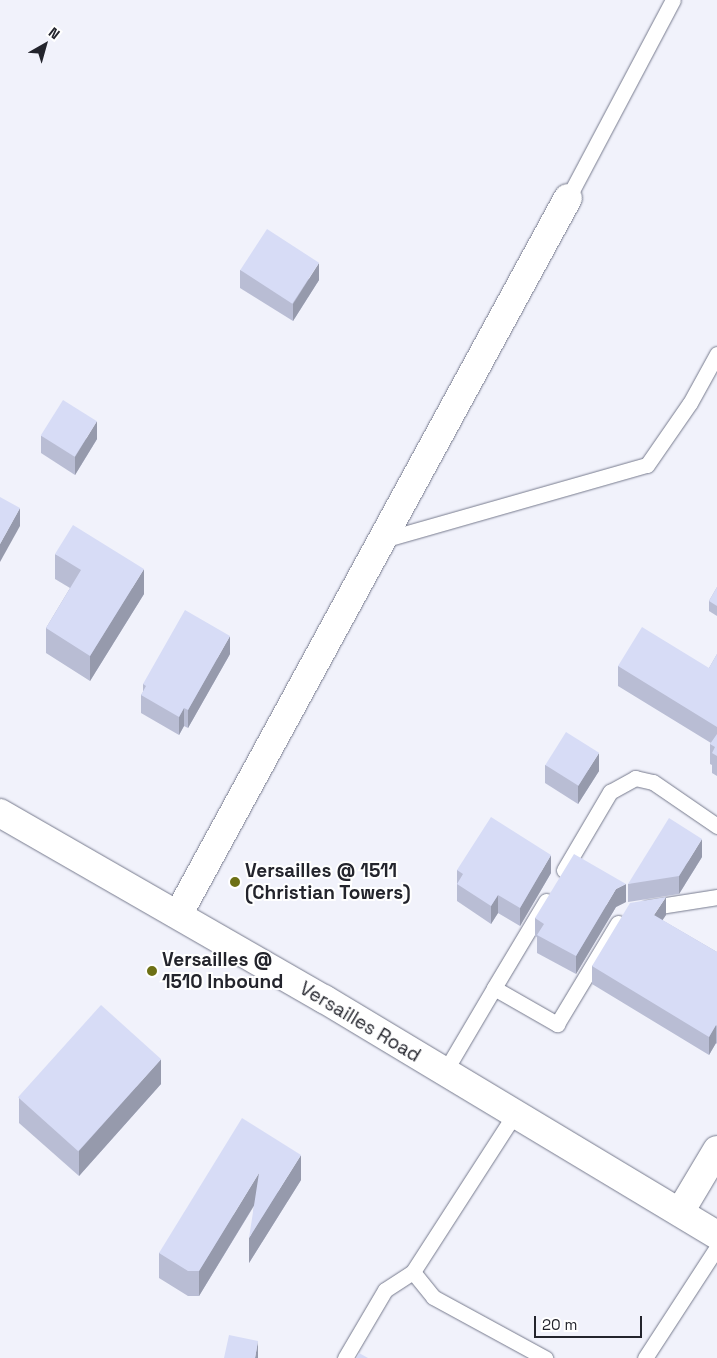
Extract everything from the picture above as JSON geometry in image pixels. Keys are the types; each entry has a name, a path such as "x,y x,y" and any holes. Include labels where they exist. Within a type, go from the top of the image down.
{"street":[{"path":"178,915 568,198"},
{"name":"Versailles Road","path":"0,813 178,915 717,1235"},
{"path":"680,1212 717,1150"}],"lane":[{"path":"568,198 673,0"},
{"path":"383,540 647,466 690,403 717,354"},
{"path":"444,1073 610,792 634,778 653,782 717,826"},
{"path":"494,988 557,1024 629,911 717,897"},
{"path":"344,1358 386,1290 413,1272 514,1115"},
{"path":"645,1358 717,1247"},
{"path":"413,1272 433,1297 545,1358"}],"building":[{"path":"267,229 319,263 292,304 240,270"},
{"path":"63,400 97,421 75,457 41,436"},
{"path":"0,497 20,508 0,544"},
{"path":"73,525 144,569 90,656 46,628 81,570 55,554"},
{"path":"717,587 717,606 709,601"},
{"path":"185,610 230,636 188,710 184,708 179,717 141,695 146,686 143,684"},
{"path":"642,627 709,668 717,654 717,727 618,666"},
{"path":"566,732 599,753 578,786 545,765"},
{"path":"717,734 717,756 712,753 715,747 710,744"},
{"path":"491,817 551,855 520,908 498,895 491,906 457,884 463,874 457,870"},
{"path":"669,818 702,839 679,876 628,884"},
{"path":"574,854 626,884 616,889 576,956 537,935 544,924 535,918"},
{"path":"666,897 654,915 717,952 717,1026 709,1037 592,966 630,903"},
{"path":"101,1005 161,1059 78,1151 18,1097"},
{"path":"242,1118 301,1155 249,1238 259,1173 199,1271 188,1271 159,1253"},
{"path":"229,1335 258,1341 255,1358 224,1358"},
{"path":"359,1353 368,1358 356,1358"}],"place":[{"name":"Versailles @ 1511 (Christian Towers)","path":"235,882"},
{"name":"Versailles @ 1510 Inbound","path":"152,971"}]}
